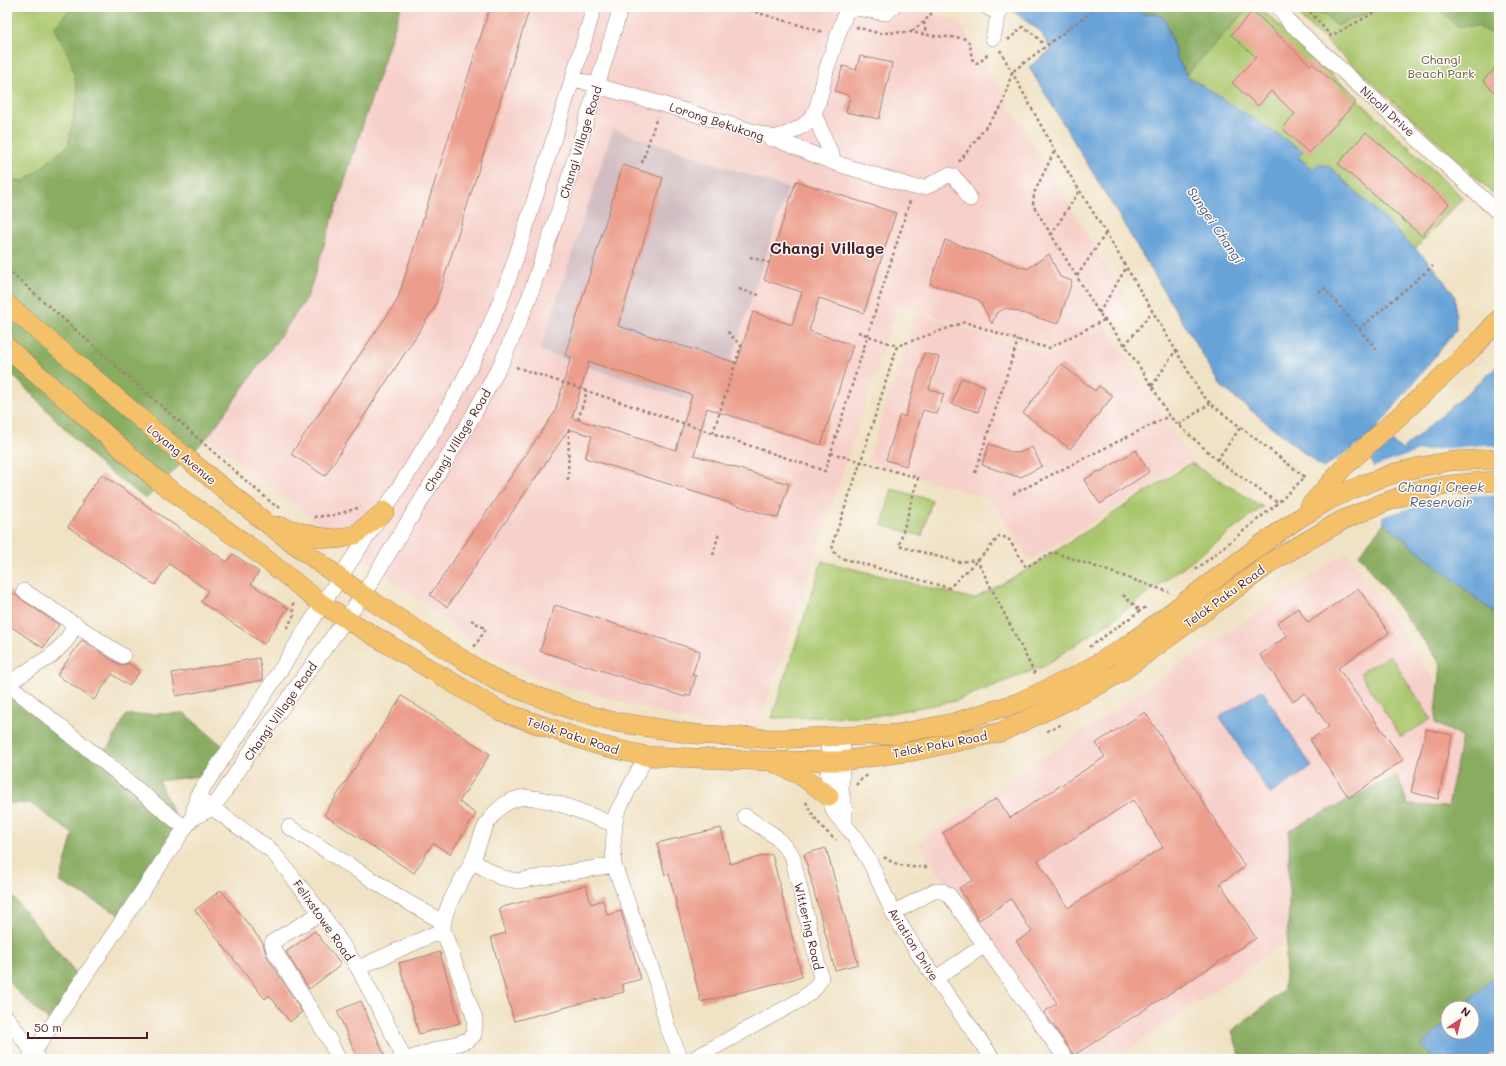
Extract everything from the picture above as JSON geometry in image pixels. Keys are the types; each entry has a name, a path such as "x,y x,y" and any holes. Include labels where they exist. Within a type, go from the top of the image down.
{"main road":[{"name":"Loyang Avenue","path":"7,304 190,461 265,522 364,595"},
{"path":"1298,519 1344,467 1475,346 1499,319"},
{"path":"7,347 157,480 258,553 322,604 346,619"},
{"name":"Telok Paku Road","path":"364,595 498,681 578,712 610,721 693,734 776,739 897,734 953,723 1017,703 1078,675 1125,647 1266,541 1298,519 1327,501 1362,485 1395,473 1451,461 1499,459"},
{"name":"Telok Paku Road","path":"346,619 500,710 598,745 646,756 770,761 834,761 914,751 1001,732 1086,692 1121,672 1276,559 1343,520 1383,503 1417,491 1454,485 1499,481"},
{"path":"265,522 318,538 337,539 355,535 385,511"},
{"path":"770,761 800,775 829,796"}],"street":[{"name":"Changi Village Road","path":"33,1057 188,824 197,796 281,671 322,604 385,511 462,383 489,328 514,265 574,78 594,7"},
{"name":"Changi Village Road","path":"188,824 212,808 257,742 364,595 470,421 502,362 529,298 561,204 621,7"},
{"name":"Lorong Bekukong","path":"771,139 790,134 806,124 814,114 838,36 849,7"},
{"path":"849,7 886,12 893,7"},
{"path":"987,7 999,13 996,45"},
{"name":"Nicoll Drive","path":"1279,7 1290,23 1499,213"},
{"name":"Lorong Bekukong","path":"574,78 768,136 771,139 835,163 914,187"},
{"path":"814,114 835,163"},
{"path":"914,187 926,187 948,175 953,176 970,199"},
{"path":"24,591 123,656"},
{"path":"76,624 66,641 52,656 7,683 188,824"},
{"name":"Aviation Drive","path":"836,737 829,796 834,812 854,836 871,864 893,913 919,956 993,1059"},
{"path":"646,756 616,814 613,846 614,865 656,981 667,1026 681,1059"},
{"name":"Aviation Drive","path":"834,761 845,810 845,824"},
{"name":"Felixstowe Road","path":"197,796 272,851 321,913 358,968 404,1059"},
{"path":"358,968 443,926 450,905 472,861 479,841 490,819 502,806 518,798 540,798 616,825"},
{"name":"Wittering Road","path":"693,1059 802,999 815,988 821,978 792,855 774,836 745,816"},
{"path":"289,827 443,926 475,1019 474,1035 468,1040 408,1059"},
{"path":"472,861 500,877 517,881 614,865"},
{"path":"893,913 934,891 949,895 1066,1059"},
{"path":"321,913 272,943 274,950 330,1041 338,1059"},
{"path":"936,978 985,946"},
{"path":"7,1018 33,1057"}],"path":[{"path":"738,7 838,36"},
{"path":"912,32 924,22 937,7"},
{"path":"948,175 1002,106 1012,72 1097,7"},
{"path":"1306,7 1331,36 1385,7"},
{"path":"924,22 926,34"},
{"path":"849,25 878,33 912,32 935,36 963,38 968,41 972,60 976,63 980,62 996,45 1023,26 1036,36 1042,43"},
{"path":"996,45 1054,151 1106,233 1201,393 1210,403 1240,428 1305,477 1278,503 1193,572"},
{"path":"642,163 662,104"},
{"path":"1054,151 1034,193 1033,204 1099,313 1125,345 1152,386 1169,416 1217,460 1278,503"},
{"path":"502,362 825,471 914,187"},
{"path":"1052,235 1080,191"},
{"path":"1077,276 1106,233"},
{"path":"750,257 770,263"},
{"path":"1359,329 1433,266"},
{"path":"1099,313 1126,267"},
{"path":"7,269 237,473 273,504 286,511"},
{"path":"1319,292 1324,288 1377,350"},
{"path":"739,289 759,295"},
{"path":"1125,345 1152,312"},
{"path":"858,332 896,346 965,322 1018,340 1049,348 1104,320"},
{"path":"713,433 741,346 726,330"},
{"path":"975,473 1018,340"},
{"path":"896,346 861,461 832,546 834,552 841,558 949,588 989,549 999,536 1008,538 1026,567 1053,552 1169,592"},
{"path":"1152,386 1176,350"},
{"path":"578,420 587,391"},
{"path":"1179,425 1210,403"},
{"path":"1013,494 1169,416"},
{"path":"1217,460 1240,428"},
{"path":"568,480 569,429"},
{"path":"831,453 918,478 899,546 958,562 977,560"},
{"path":"310,518 334,515"},
{"path":"713,555 719,533"},
{"path":"977,560 1035,675"},
{"path":"1163,596 1175,587"},
{"path":"1123,595 1141,611"},
{"path":"1083,651 1152,603"},
{"path":"465,661 486,629 471,620"},
{"path":"804,798 809,809 823,828 838,842"},
{"path":"880,854 892,862 906,867 929,867"}],"shaded area":[{"name":"Changi Village","path":"401,7 915,7 958,21 1131,307 1050,352 898,304 757,732 706,726 538,678 486,652 207,438 307,298"},
{"path":"613,129 788,188 715,409 540,351"},
{"path":"916,313 1051,356 1104,324 1191,460 1030,561 994,504 988,499 868,461"},
{"path":"1346,552 1499,774 1499,797 1114,1059 1066,1059 918,843"}],"green space":[{"path":"7,7 181,7 7,245"},
{"path":"72,7 401,7 307,298 207,438 146,499 99,464 7,369 7,180 25,181 68,146 78,94 71,60 54,28"},
{"path":"1135,7 1249,7 1186,75 1177,58 1168,28 1155,13 1143,14"},
{"path":"1249,7 1258,7 1269,16 1463,198 1415,249 1329,166 1313,169 1298,157 1302,151 1186,75"},
{"name":"Changi Beach Park","path":"1295,7 1499,7 1499,199 1303,20"},
{"path":"1295,7 1382,7 1336,26 1324,13 1300,12"},
{"path":"1437,7 1499,7 1499,35 1490,33 1477,26 1457,26"},
{"path":"1191,463 1263,507 1114,619 1044,666 955,701 874,716 772,718 822,561 974,599 1025,571"},
{"path":"892,489 932,500 922,536 882,525"},
{"path":"1384,523 1499,617 1499,972 1469,1000 1440,1000 1440,1028 1422,1045 1434,1059 1241,1059 1232,1031 1284,990 1289,906 1289,830 1397,775 1408,805 1448,807 1462,737 1435,723 1441,664 1359,554"},
{"path":"1390,655 1431,719 1401,737 1360,673"},
{"path":"7,681 77,742 108,749 126,715 184,713 230,752 215,774 159,781 182,833 124,917 60,882 73,834 30,803 7,804"},
{"path":"7,875 12,896 76,974 53,1025 18,992 7,979"}],"water":[{"path":"1009,7 1135,7 1143,14 1155,13 1165,19 1177,58 1186,75 1303,151 1298,157 1313,169 1318,164 1329,166 1433,266 1455,296 1456,330 1377,428 1402,450 1499,365 1499,617 1384,523 1373,464 1362,442 1323,468 1222,387 1029,67 1051,50 1040,31"},
{"path":"1262,690 1312,767 1270,794 1220,717"},
{"path":"1499,972 1499,1053 1488,1053 1490,1059 1434,1059 1422,1045 1440,1028 1440,1040 1480,1040 1480,1000 1469,1000"}],"pier":[{"path":"1485,445 1499,447 1499,496 1475,495 1414,507 1380,517 1371,468 1419,451"}],"building":[{"path":"490,7 530,7 435,307 325,476 291,454 397,301"},
{"path":"1253,11 1310,65 1312,63 1356,102 1309,153 1282,128 1295,114 1271,91 1258,106 1232,83 1256,57 1231,35"},
{"path":"860,56 892,63 879,119 846,112 850,96 835,91 843,66 856,70"},
{"path":"1499,65 1499,97 1483,80"},
{"path":"1366,132 1449,204 1422,236 1338,164"},
{"path":"623,165 663,178 618,326 737,363 753,312 792,325 802,292 764,280 796,181 896,213 864,313 819,298 809,331 853,345 821,445 707,408 694,455 789,484 778,518 585,458 592,436 569,429 447,607 430,595 555,412 571,357 565,355","holes":["589,362 692,395 676,450 572,418"]},
{"path":"945,240 1027,269 1049,254 1060,277 1072,281 1058,324 1006,308 996,313 992,324 979,300 930,284"},
{"path":"924,353 939,357 929,389 944,394 937,414 923,410 906,466 886,460 900,415 905,417"},
{"path":"1061,364 1095,391 1099,386 1113,396 1070,449 1023,413"},
{"path":"961,378 985,386 978,412 952,404"},
{"path":"989,444 1014,453 1022,452 1032,447 1042,466 1021,477 982,465"},
{"path":"1136,450 1149,472 1100,504 1084,480"},
{"path":"102,474 227,562 233,554 259,572 251,584 288,608 264,644 201,602 208,591 169,564 155,585 68,527 83,503 82,502"},
{"path":"1358,588 1389,633 1338,668 1403,760 1349,798 1310,740 1329,727 1305,693 1293,701 1260,655 1287,636 1277,623 1298,608 1308,623"},
{"path":"7,589 59,625 43,648 7,624"},
{"path":"555,605 700,651 692,675 696,676 690,696 686,695 685,697 540,651"},
{"path":"82,640 118,664 123,665 128,663 140,671 129,686 112,674 94,700 57,675"},
{"path":"259,658 263,680 176,696 172,673"},
{"path":"402,696 490,754 459,802 476,814 450,854 433,843 414,873 324,815"},
{"path":"1145,712 1245,867 1220,883 1256,938 1074,1055 1044,1012 1057,1003 1016,941 1032,932 1011,899 979,920 959,888 973,880 943,833 997,798 1010,818 1105,757 1096,743","holes":["1133,800 1163,847 1068,908 1038,861"]},
{"path":"1426,729 1452,735 1438,799 1411,792"},
{"path":"721,828 730,864 772,854 802,977 701,1002 669,874 665,875 657,843"},
{"path":"826,848 858,964 835,970 804,854"},
{"path":"586,885 591,904 603,900 607,915 621,911 641,979 622,984 624,992 514,1021 491,937 506,933 499,908"},
{"path":"221,890 263,943 266,955 302,1012 290,1022 269,995 265,999 195,910"},
{"path":"315,931 341,965 309,989 286,952"},
{"path":"440,952 460,1023 419,1034 399,963"},
{"path":"361,1001 386,1059 358,1059 337,1011"}],"district":[{"name":"Changi Village","path":"827,247"}],"water label":[{"name":"Sungei Changi","path":"1216,225"},
{"name":"Changi Creek Reservoir","path":"1441,494"}]}
